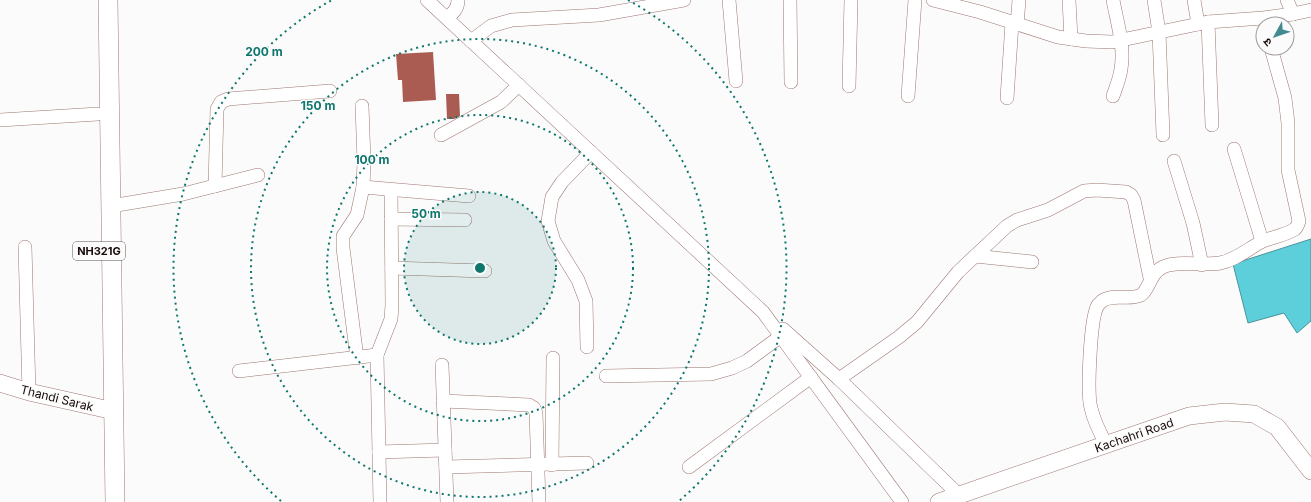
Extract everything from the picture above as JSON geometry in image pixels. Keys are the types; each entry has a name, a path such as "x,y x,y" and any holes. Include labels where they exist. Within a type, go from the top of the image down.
{"highway":[{"name":"NH321G","path":"96,0 107,410 102,502"},
{"path":"108,0 111,206 107,410 115,502"}],"main road":[{"name":"Thandi Sarak","path":"0,383 29,392 107,410"},
{"name":"Kachahri Road","path":"939,502 1189,416 1225,412 1254,414 1277,427 1311,471"}],"street":[{"path":"427,0 763,312 839,380 959,495"},
{"path":"447,18 455,11 458,5 458,0"},
{"path":"471,41 491,26 512,20 599,15 682,0"},
{"path":"729,0 736,81"},
{"path":"790,0 791,82"},
{"path":"849,86 851,0"},
{"path":"908,96 915,0"},
{"path":"933,0 980,6 1015,24 1058,37 1086,41 1112,42 1203,23 1255,21"},
{"path":"1007,98 1019,0"},
{"path":"1069,0 1071,39"},
{"path":"1113,0 1121,40 1122,69 1113,96"},
{"path":"1154,0 1159,32 1163,135"},
{"path":"1194,0 1203,23 1212,125"},
{"path":"1287,0 1293,14"},
{"path":"1285,16 1311,10"},
{"path":"1106,444 1097,426 1091,407 1090,363 1092,335 1098,305 1103,300 1111,297 1140,295 1145,291 1150,278 1163,266 1172,264 1202,265 1220,263 1233,259 1262,241 1298,226 1299,221 1288,170 1288,123 1285,98 1273,56"},
{"path":"442,135 501,102 519,85"},
{"path":"215,186 217,110 221,102 228,99 330,91"},
{"path":"357,358 343,236 357,215 363,187 364,161 362,106"},
{"path":"0,120 98,114"},
{"path":"1234,149 1262,241"},
{"path":"587,347 586,301 578,280 554,241 548,221 552,198 562,182 592,152"},
{"path":"1174,161 1193,223 1202,265"},
{"path":"111,206 183,194 258,175"},
{"path":"363,187 468,196"},
{"path":"380,502 377,355 391,318 391,190"},
{"path":"839,380 899,337 917,322 958,272 1007,226 1017,220 1048,210 1084,192 1097,190 1126,192 1131,195 1134,200 1150,278"},
{"path":"391,219 465,220"},
{"path":"25,247 29,392"},
{"path":"975,256 1032,262"},
{"path":"392,268 484,271"},
{"path":"763,312 902,502"},
{"path":"606,376 711,374 732,368 747,361 781,336"},
{"path":"239,371 377,355"},
{"path":"552,465 553,358"},
{"path":"442,365 447,502"},
{"path":"689,467 811,377"},
{"path":"443,401 529,406 534,408 536,413 539,502"},
{"path":"379,452 445,450"},
{"path":"446,467 537,466 587,463"}],"water":[{"path":"1311,239 1311,321 1297,333 1284,313 1248,323 1233,264"}],"building":[{"path":"433,52 436,100 403,102 402,80 398,80 396,54"},
{"path":"446,94 459,94 460,116 454,119 447,119"}]}
